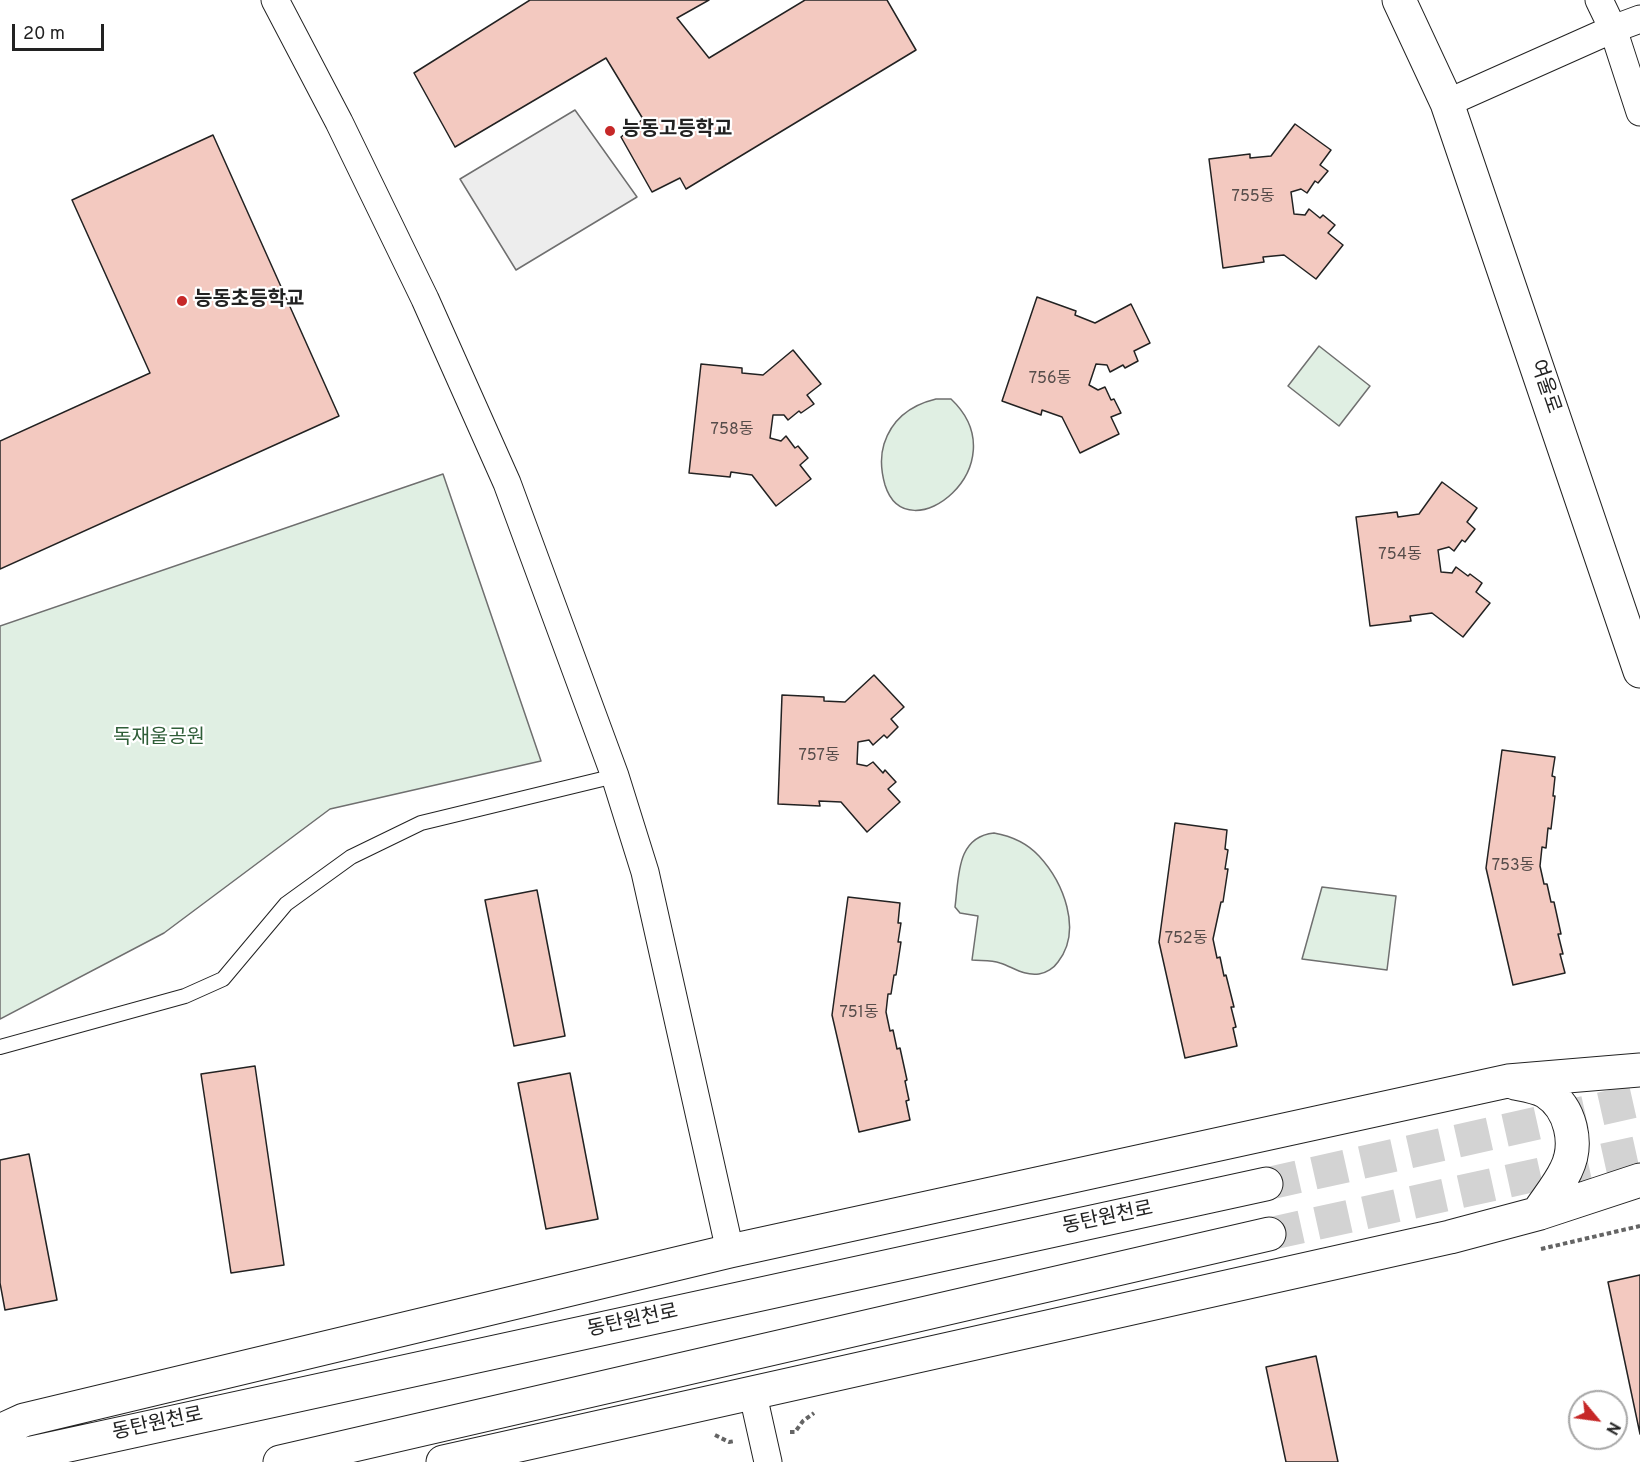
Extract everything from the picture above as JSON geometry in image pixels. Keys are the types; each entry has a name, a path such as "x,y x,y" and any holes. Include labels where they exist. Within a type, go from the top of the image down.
{"main road":[{"name":"여울로","path":"1399,0 1447,103 1640,671"},
{"path":"0,1431 24,1420 730,1251 1508,1081 1640,1070"},
{"path":"1508,1081 1545,1090 1563,1106 1569,1121 1573,1149 1567,1170 1538,1213"},
{"path":"443,1462 753,1395 1449,1237 1538,1213 1640,1180"},
{"name":"동탄원천로","path":"0,1460 1266,1184"},
{"path":"280,1462 1269,1234"}],"street":[{"path":"275,0 339,122 410,268 507,483 615,776 645,872 730,1251"},
{"path":"1599,0 1613,29 1640,112"},
{"path":"1447,103 1640,19"},
{"path":"753,1395 768,1462"}],"lane":[{"path":"0,1047 185,996 223,979 286,904 351,857 422,823 615,776"}],"green space":[{"path":"1319,346 1370,386 1339,426 1288,386"},
{"path":"936,399 951,399 969,425 973,450 967,474 952,493 934,506 914,510 897,504 885,485 882,464 883,449 897,420 918,405"},
{"name":"독재울공원","path":"443,474 541,761 330,809 164,933 0,1019 0,626"},
{"path":"994,833 1018,841 1039,856 1056,879 1067,907 1069,936 1065,949 1058,962 1044,973 1028,974 997,962 972,960 978,916 960,913 955,907 959,871 966,850 972,842"},
{"path":"1322,887 1396,896 1387,970 1302,959"}],"shaded area":[{"path":"575,110 637,197 516,270 460,179"}],"building":[{"name":"능동고등학교","path":"530,0 709,0 677,18 709,58 805,0 887,0 916,50 686,189 680,178 652,192 621,137 643,119 606,58 455,147 414,73"},
{"path":"1295,124 1331,150 1320,165 1328,171 1318,183 1315,181 1307,193 1301,189 1291,192 1294,214 1305,215 1309,209 1320,218 1323,215 1335,225 1328,233 1343,245 1316,279 1284,255 1263,257 1264,262 1223,268 1209,159 1250,154 1250,158 1271,156"},
{"name":"능동초등학교","path":"213,135 339,416 0,569 0,441 150,373 72,200"},
{"path":"1037,297 1076,311 1075,315 1095,323 1131,304 1150,343 1134,351 1138,361 1125,368 1123,365 1110,372 1107,365 1096,364 1089,385 1098,390 1105,387 1111,400 1114,399 1121,413 1111,417 1119,434 1080,453 1062,417 1042,410 1041,415 1002,401"},
{"path":"793,350 821,384 807,395 814,404 801,413 799,411 788,420 784,415 773,415 770,438 781,441 786,436 795,448 798,446 808,458 800,465 811,479 776,506 752,475 731,472 730,477 689,473 701,364 742,368 742,373 763,375"},
{"path":"1442,482 1477,508 1467,522 1475,529 1465,542 1462,540 1454,551 1449,547 1438,550 1441,572 1452,573 1456,567 1468,576 1470,574 1482,583 1476,592 1490,603 1463,637 1432,613 1410,616 1411,621 1370,626 1356,517 1397,512 1398,517 1419,514"},
{"path":"874,675 904,707 891,719 898,727 887,738 884,735 873,745 869,740 858,742 857,764 867,766 873,762 883,773 885,770 896,782 888,789 900,802 867,832 841,802 819,801 820,806 778,804 782,695 824,697 824,701 845,702"},
{"path":"1502,750 1555,757 1552,776 1555,777 1553,796 1555,796 1551,829 1548,828 1546,848 1542,847 1540,866 1551,902 1554,902 1561,934 1558,934 1563,954 1560,954 1565,973 1513,985 1486,868"},
{"path":"1175,823 1227,830 1225,849 1228,850 1225,869 1228,869 1223,902 1221,902 1213,939 1234,1007 1231,1007 1236,1027 1233,1028 1237,1046 1185,1058 1159,942"},
{"path":"537,890 565,1036 514,1046 485,900"},
{"path":"848,897 900,903 898,923 901,923 898,942 901,942 896,975 894,975 891,994 888,994 886,1012 897,1049 900,1048 907,1080 905,1081 909,1100 906,1101 910,1120 859,1132 832,1015"},
{"path":"255,1066 284,1265 231,1273 201,1074"},
{"path":"570,1073 598,1219 546,1229 518,1083"},
{"path":"29,1154 57,1300 5,1310 0,1283 0,1160"},
{"path":"1640,1275 1640,1434 1608,1282"},
{"path":"1316,1356 1338,1462 1286,1462 1266,1367"}],"tunnel":[{"path":"1266,1184 1640,1100"},
{"path":"1269,1234 1640,1152"}],"place":[{"name":"능동고등학교","path":"610,131"},
{"name":"능동초등학교","path":"182,301"}]}
